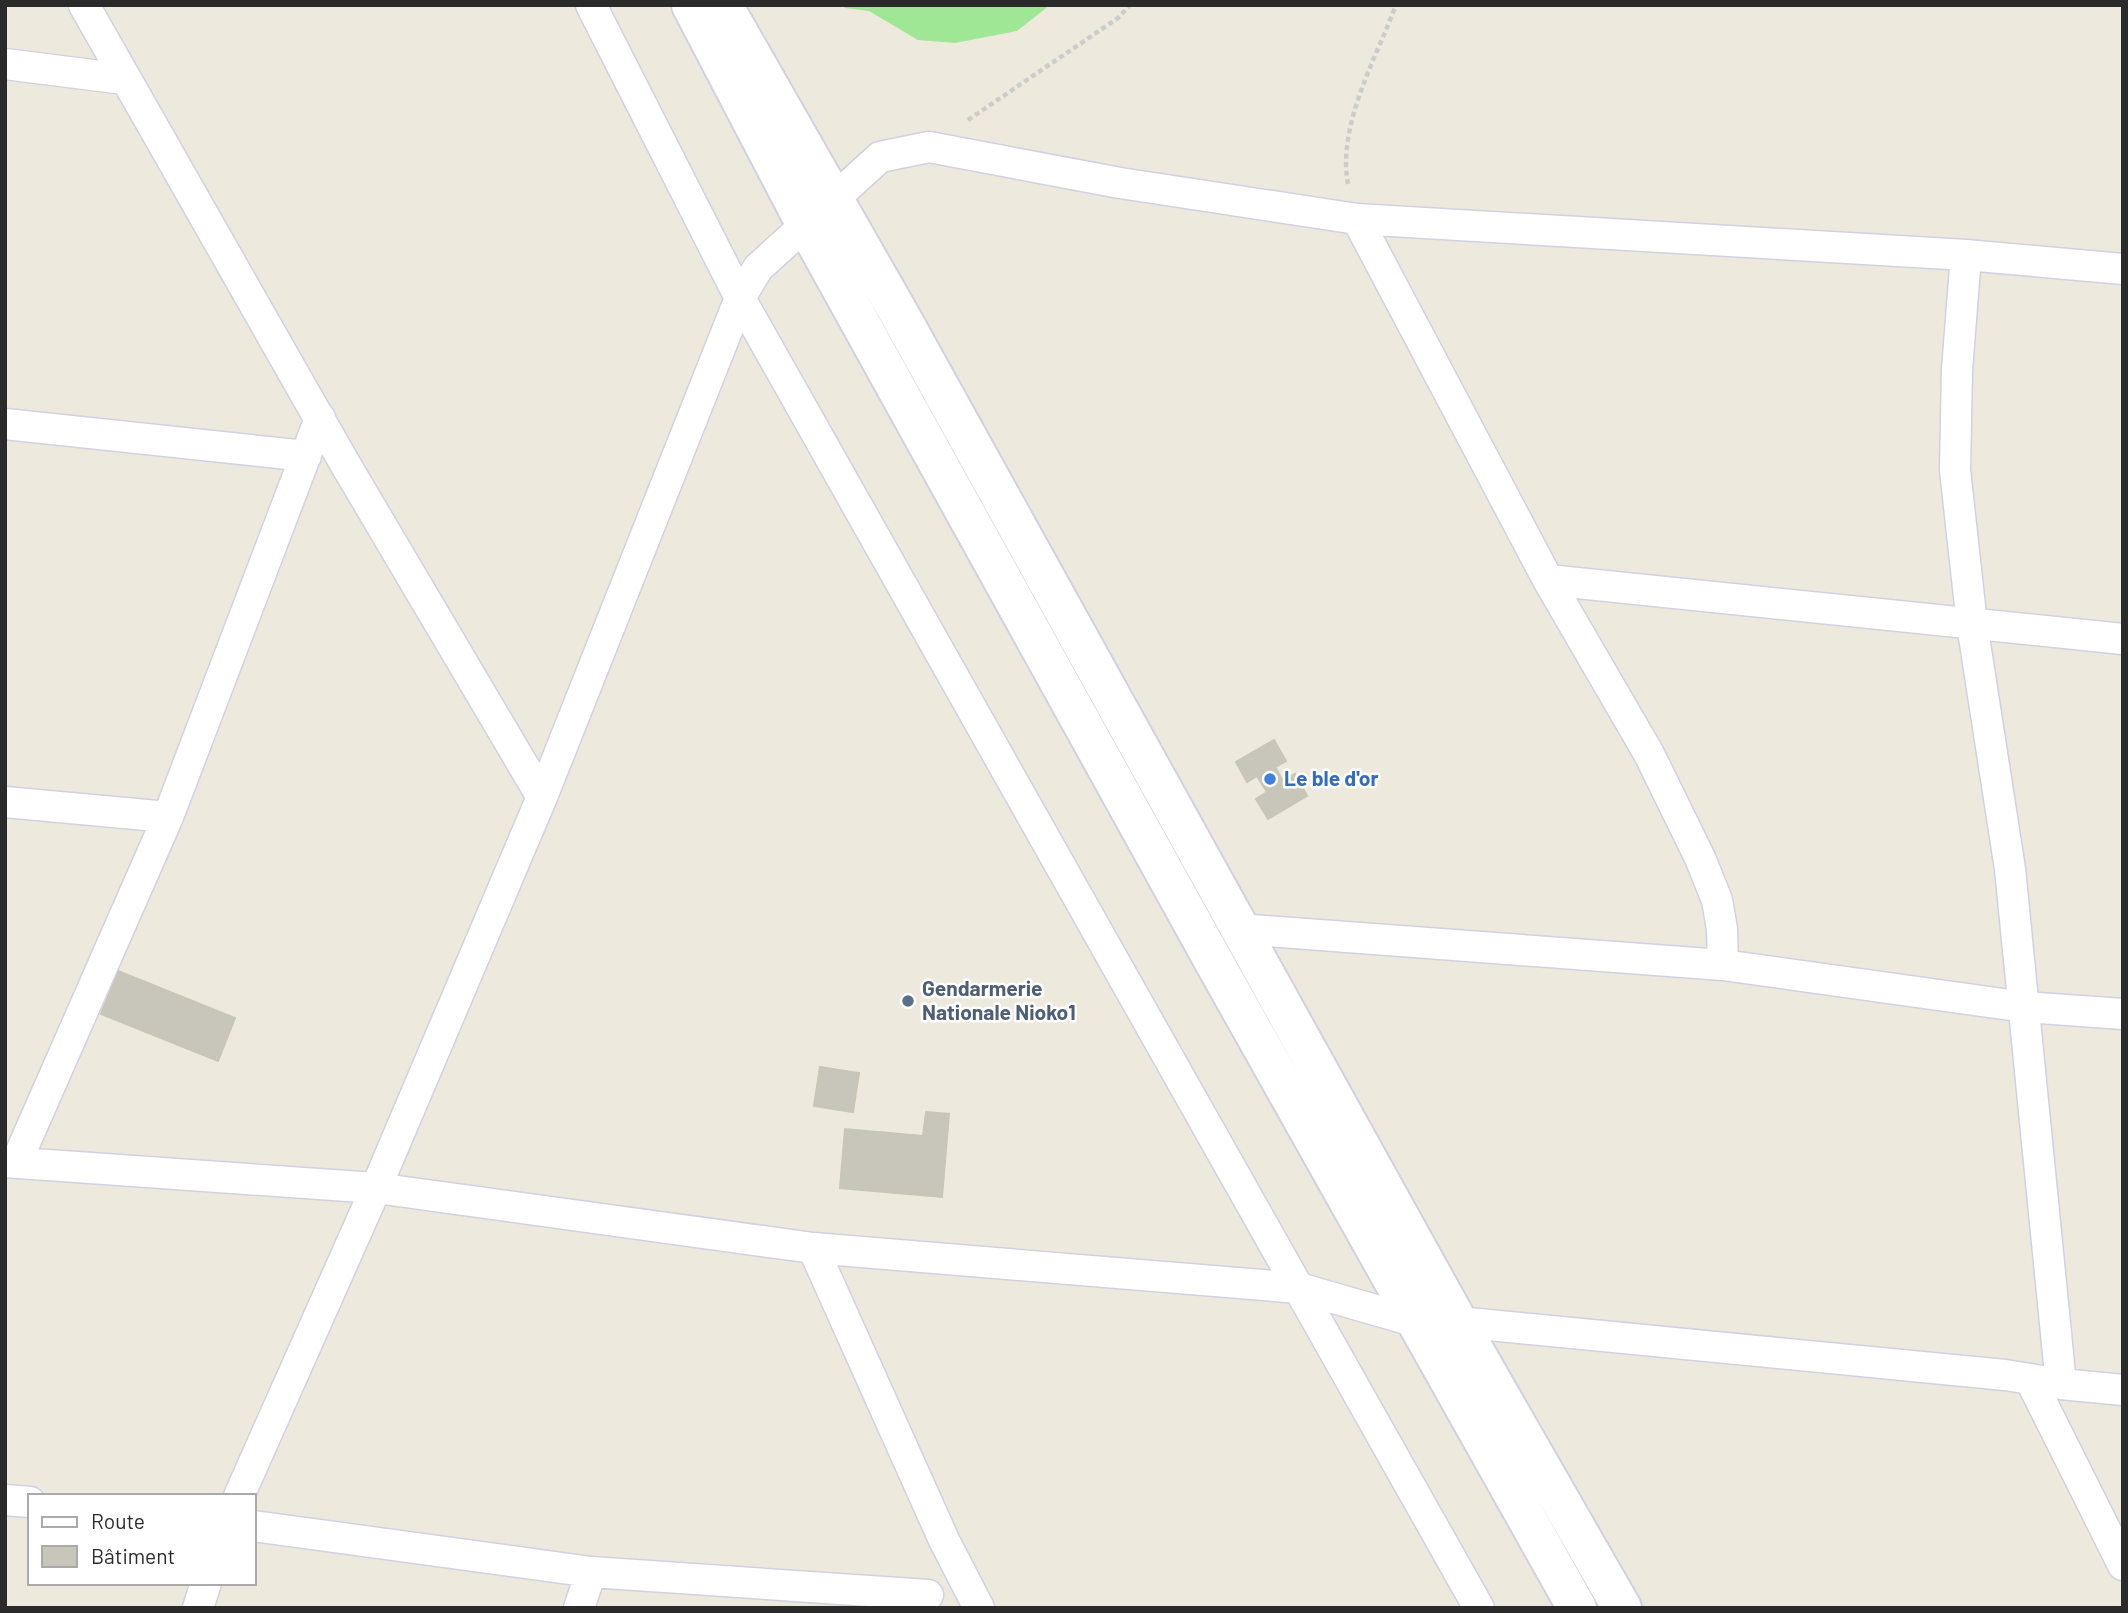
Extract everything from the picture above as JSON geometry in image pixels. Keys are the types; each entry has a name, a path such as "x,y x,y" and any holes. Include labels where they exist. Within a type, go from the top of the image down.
{"street":[{"path":"84,5 320,418 542,797"},
{"path":"592,5 740,298 1479,1608"},
{"path":"691,5 820,212 908,329 1458,1322 1622,1608"},
{"path":"723,5 820,212 1204,944 1577,1608"},
{"path":"5,64 124,79"},
{"path":"240,1494 376,1188 542,797 740,298 758,268 880,157 929,147 1120,183 1357,219 1966,255 2123,269"},
{"path":"1357,219 1548,580 1649,754 1700,858 1717,900 1722,929 1723,965"},
{"path":"1966,255 1957,370 1955,470 1972,624 2010,869 2061,1384"},
{"path":"320,418 168,817 10,1163 376,1188 813,1248 1299,1288 1417,1322 1458,1322 2006,1374 2061,1384 2123,1390"},
{"path":"5,424 306,456"},
{"path":"1548,580 2123,639"},
{"path":"5,802 168,817"},
{"path":"1239,929 1723,965 2025,1007 2123,1014"},
{"path":"813,1248 944,1540 979,1608"},
{"path":"2030,1379 2123,1565"},
{"path":"5,1500 28,1502"},
{"path":"256,1526 591,1572 926,1601 944,1540"},
{"path":"579,1608 591,1572"},
{"path":"198,1608 205,1585"}],"path":[{"path":"929,147 1118,18 1130,5"},
{"path":"1357,219 1347,181 1348,144 1363,81 1396,5"}],"green space":[{"path":"843,5 1050,5 1017,31 955,43 918,40 869,11 845,8"}],"building":[{"name":"Le ble d'or","path":"1274,740 1286,761 1275,767 1283,781 1295,774 1307,796 1268,819 1256,799 1267,792 1257,776 1247,782 1236,762"},
{"path":"118,971 235,1018 218,1061 101,1014"},
{"path":"820,1067 859,1073 853,1112 814,1106"},
{"path":"926,1112 949,1114 942,1197 840,1188 845,1129 923,1136"}],"place":[{"name":"Le ble d'or","path":"1270,779"},
{"name":"Gendarmerie Nationale Nioko1","path":"908,1001"}]}
